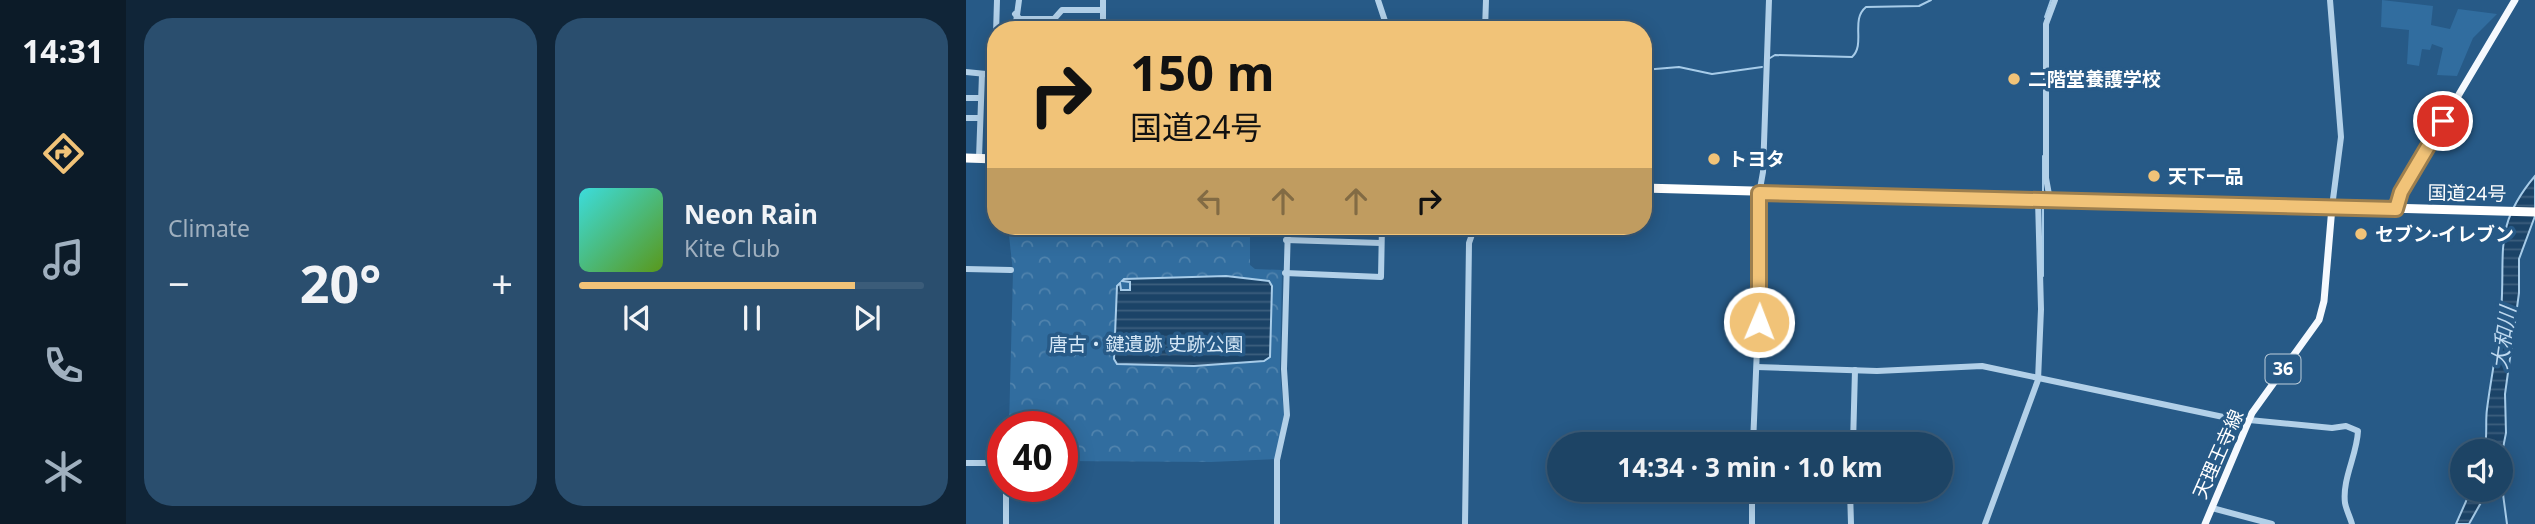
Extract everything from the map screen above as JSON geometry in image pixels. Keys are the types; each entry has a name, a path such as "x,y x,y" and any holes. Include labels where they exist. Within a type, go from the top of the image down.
{"highway":[{"path":"966,158 987,158"},
{"name":"国道24号","path":"1652,188 2535,212"}],"main road":[{"path":"2396,209 2401,192 2515,0"},
{"name":"天理王寺線","path":"2204,524 2248,421 2319,320 2324,301 2332,207"}],"street":[{"path":"996,21 997,0"},
{"path":"1016,21 1019,0"},
{"path":"1103,0 1103,21"},
{"path":"1378,0 1385,21"},
{"path":"1485,21 1486,0"},
{"path":"1754,432 1759,193 1763,172 1769,0"},
{"path":"2050,200 2046,178 2046,31 2055,0"},
{"path":"2330,0 2341,137 2332,207"},
{"path":"1016,14 1020,19 1054,19 1062,10 1102,10"},
{"path":"966,72 987,74"},
{"path":"979,158 982,74"},
{"path":"966,98 981,98"},
{"path":"966,118 980,118"},
{"path":"1985,524 2038,380 2041,309 2038,200"},
{"path":"1277,524 1277,460 1287,415 1283,382 1287,235"},
{"path":"1285,273 1381,277 1381,235"},
{"path":"1465,524 1468,270 1472,235"},
{"path":"1286,240 1381,243"},
{"path":"966,269 1011,270"},
{"path":"1757,367 1855,370 1975,366 2248,421 2332,428 2346,426 2358,431 2357,450 2345,506 2352,524"},
{"path":"1853,432 1855,370"},
{"path":"966,463 987,463"},
{"path":"1006,502 1006,524"},
{"path":"1752,502 1752,524"},
{"path":"1850,502 1851,524"},
{"path":"2212,508 2272,524"}],"green space":[{"path":"2382,0 2433,6 2431,25 2450,29 2458,9 2497,14 2473,38 2457,76 2437,75 2443,48 2432,44 2430,50 2422,49 2419,66 2407,64 2409,30 2381,27"},
{"name":"唐古・鍵遺跡 史跡公園","path":"1009,235 1250,235 1250,265 1255,269 1282,270 1280,371 1284,415 1275,459 1211,462 1078,461 1078,411 1009,411 1013,272"}],"water":[{"name":"大和川","path":"2535,176 2535,216 2519,259 2519,293 2505,394 2506,433 2505,439 2486,439 2487,409 2501,313 2504,241 2512,210"},
{"path":"1226,276 1269,281 1272,286 1270,357 1264,361 1194,366 1117,364 1114,359 1117,286 1120,283 1121,290 1130,290 1130,282 1122,281 1124,279"},
{"path":"2466,502 2481,502 2469,524 2456,524"}],"waterway":[{"path":"1770,58 1775,55 1852,57 1858,46 1859,18 1866,7 1919,6 1931,0"},
{"path":"2045,17 2051,0"},
{"path":"1652,69 1679,67 1712,74 1762,67"},
{"path":"2043,156 2043,196"},
{"path":"2043,201 2043,276"},
{"path":"2504,502 2507,524"}],"place":[{"name":"二階堂養護学校","path":"2014,79"},
{"name":"トヨタ","path":"1714,159"},
{"name":"天下一品","path":"2154,176"},
{"name":"セブン-イレブン","path":"2361,234"}],"route":[{"path":"1759,322 1759,193 2396,209 2401,192 2443,121"}]}
